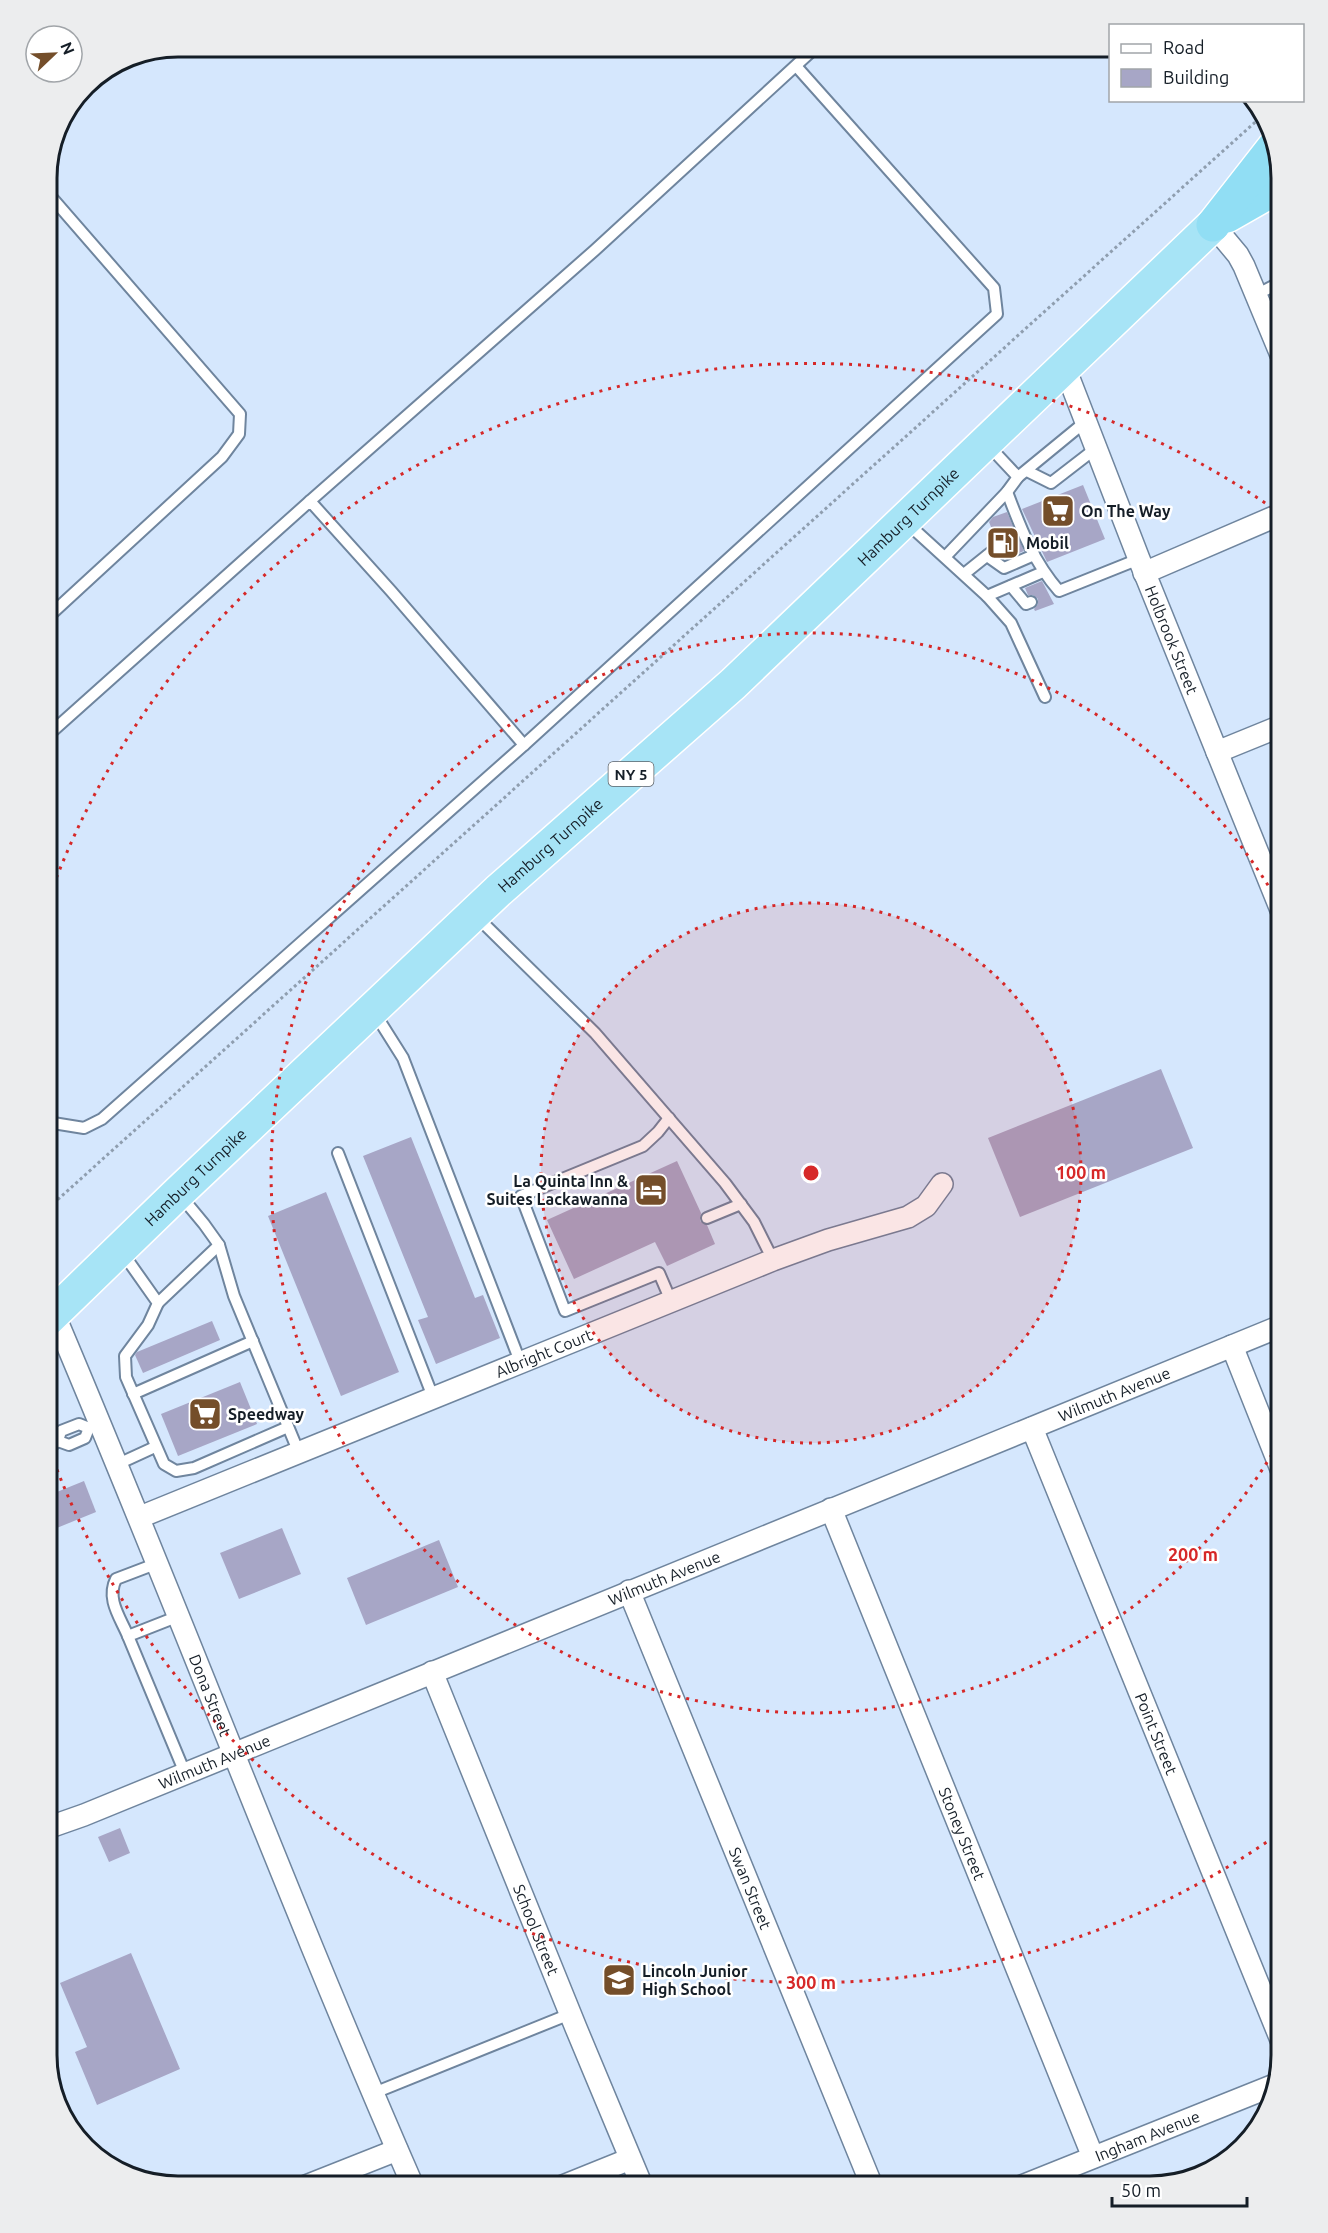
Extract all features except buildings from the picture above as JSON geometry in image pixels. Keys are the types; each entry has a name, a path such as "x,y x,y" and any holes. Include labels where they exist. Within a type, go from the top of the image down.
{"highway":[{"name":"NY 5","path":"1213,225 1269,154"},
{"name":"NY 5","path":"1213,225 1271,191"},
{"name":"Hamburg Turnpike","path":"57,1306 120,1250 474,914 733,684 1213,225"}],"street":[{"path":"1213,225 1238,255 1271,331"},
{"name":"Holbrook Street","path":"1065,368 1141,566 1271,885"},
{"path":"1141,566 1271,518"},
{"path":"1217,752 1271,730"},
{"name":"Albright Court","path":"140,1517 773,1260 828,1240 908,1217 926,1206 942,1184"},
{"name":"Wilmuth Avenue","path":"57,1824 1271,1330"},
{"name":"Dona Street","path":"57,1333 95,1426 118,1464 233,1753 409,2176"},
{"path":"1232,1346 1271,1444"},
{"name":"Point Street","path":"1032,1428 1271,2015"},
{"name":"Stoney Street","path":"831,1509 1093,2157"},
{"name":"Swan Street","path":"630,1591 868,2176"},
{"name":"School Street","path":"432,1672 638,2176"},
{"name":"Ingham Avenue","path":"1046,2176 1266,2088"},
{"path":"331,2176 397,2150"},
{"path":"590,2176 630,2159"}],"lane":[{"path":"57,727 595,250 805,57"},
{"path":"57,1124 84,1128 102,1119 524,745 997,314 994,288 796,66"},
{"path":"57,204 240,414 239,434 222,457 57,609"},
{"path":"1256,295 1271,287"},
{"path":"945,557 1023,474 1085,422"},
{"path":"986,443 1023,474 1051,483 1095,448"},
{"path":"1008,492 1018,531 1054,592 1141,566"},
{"path":"310,501 524,745"},
{"path":"905,520 987,596 1011,623 1044,698"},
{"path":"964,574 999,546"},
{"path":"987,556 1004,568 1034,555"},
{"path":"987,596 1043,572"},
{"path":"1011,586 1026,604 1031,602"},
{"path":"474,914 595,1033 669,1118 741,1204 754,1222 773,1260"},
{"path":"373,1009 403,1058 521,1364"},
{"path":"669,1118 643,1146 522,1196 565,1311 659,1273 671,1301"},
{"path":"338,1153 433,1397"},
{"path":"178,1193 219,1245 234,1296 299,1453"},
{"path":"707,1218 741,1204"},
{"path":"219,1245 158,1304 148,1326 124,1356 126,1377 164,1464 176,1471 194,1468 288,1427"},
{"path":"120,1250 158,1304"},
{"path":"133,1394 253,1341"},
{"path":"57,1442 61,1431 79,1424 95,1426"},
{"path":"118,1464 155,1446"},
{"path":"158,1563 116,1579 111,1590 112,1601 185,1773"},
{"path":"128,1636 179,1616"},
{"path":"374,2093 570,2013"}],"path":[{"path":"57,1201 1256,121"}],"place":[{"name":"On The Way","path":"1058,511"},
{"name":"Mobil","path":"1003,543"},
{"name":"La Quinta Inn & Suites Lackawanna","path":"651,1190"},
{"name":"Speedway","path":"205,1414"},
{"name":"Lincoln Junior High School","path":"619,1980"}]}
